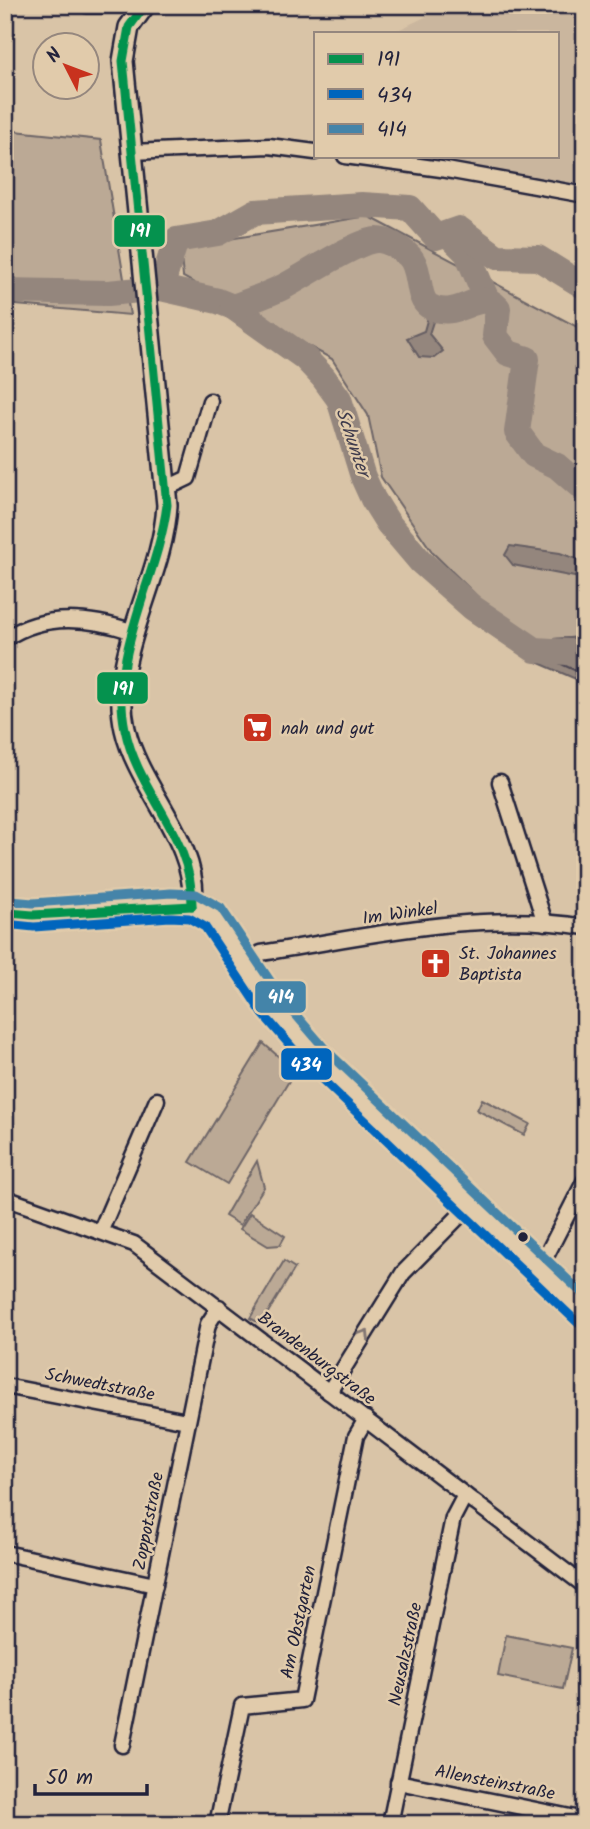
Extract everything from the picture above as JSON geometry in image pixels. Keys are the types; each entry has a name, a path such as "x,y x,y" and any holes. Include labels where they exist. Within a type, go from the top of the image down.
{"main road":[{"path":"142,6 129,27 123,49 167,488 166,522 159,561 134,632 123,680 124,728 137,764 187,859 193,882 192,906"},
{"path":"6,919 170,905 192,906 208,913 220,923 260,990 317,1058 585,1313"}],"street":[{"path":"87,5 101,5"},
{"path":"132,152 269,146 314,152"},
{"path":"360,158 441,169 585,195"},
{"path":"167,488 188,478 211,401"},
{"path":"5,639 52,620 104,624 134,632"},
{"path":"500,782 545,923"},
{"name":"Im Winkel","path":"261,953 442,925 545,923 585,927"},
{"path":"101,1230 157,1100"},
{"path":"539,1270 585,1180"},
{"name":"Brandenburgstraße","path":"5,1198 101,1230 134,1244 585,1586"},
{"path":"329,1392 403,1273 470,1205"},
{"name":"Zoppotstraße","path":"122,1745 208,1324 219,1307"},
{"name":"Schwedtstraße","path":"5,1385 187,1421"},
{"name":"Am Obstgarten","path":"216,1824 242,1706 302,1700 356,1436 366,1419"},
{"name":"Neusalzstraße","path":"390,1824 453,1518 465,1495"},
{"path":"5,1553 155,1585"},
{"name":"Allensteinstraße","path":"398,1782 585,1819"}],"shaded area":[{"path":"450,5 585,5 585,189 397,158 558,158 558,32 394,32"},
{"path":"5,130 101,140 130,315 5,304"},
{"path":"368,216 585,331 585,637 522,641 525,657 474,593 433,553 381,477 368,415 332,359 183,277 180,247"},
{"path":"263,1043 295,1071 227,1184 190,1162"},
{"path":"482,1099 530,1124 524,1135 477,1110"},
{"path":"257,1161 264,1187 240,1225 225,1216"},
{"path":"250,1213 285,1236 280,1245 268,1246 240,1229"},
{"path":"284,1261 295,1268 261,1324 250,1318"},
{"path":"506,1635 572,1648 563,1689 498,1676"}],"water":[{"path":"431,306 437,309 429,334 443,351 434,358 419,357 407,338 424,331"},
{"path":"510,546 560,553 585,562 585,579 513,565 505,555"},
{"path":"585,637 585,683 525,657 521,641"}],"waterway":[{"path":"161,288 176,240 218,233 255,212 362,205 410,208 436,237 459,229 497,257 538,258 585,287"},
{"path":"448,234 467,253 487,300"},
{"path":"233,307 283,287 369,241 386,241 412,260 422,296 429,306 449,310 483,301 491,302 498,308 495,336 508,353 527,359 517,432 534,455 557,466 580,486 585,486"},
{"name":"Schunter","path":"5,291 108,293 161,288 233,307 305,358 323,377 339,399 363,477 373,499 388,523 421,562 473,608 535,650 585,653"}],"transit line":[{"name":"191","path":"145,5 129,27 123,61 167,505 162,533 129,644 122,701 125,729 132,752 184,857 190,880 192,906"},
{"name":"414","path":"10,901 33,903 171,893 196,894 221,908 283,1000 326,1050 585,1296"},
{"name":"191","path":"9,913 33,915 192,906"},
{"name":"434","path":"5,924 34,927 170,917 189,918 205,927 263,1014 308,1066 577,1322"}],"place":[{"name":"nah und gut","path":"258,728"},
{"name":"St. Johannes Baptista","path":"436,963"}]}
